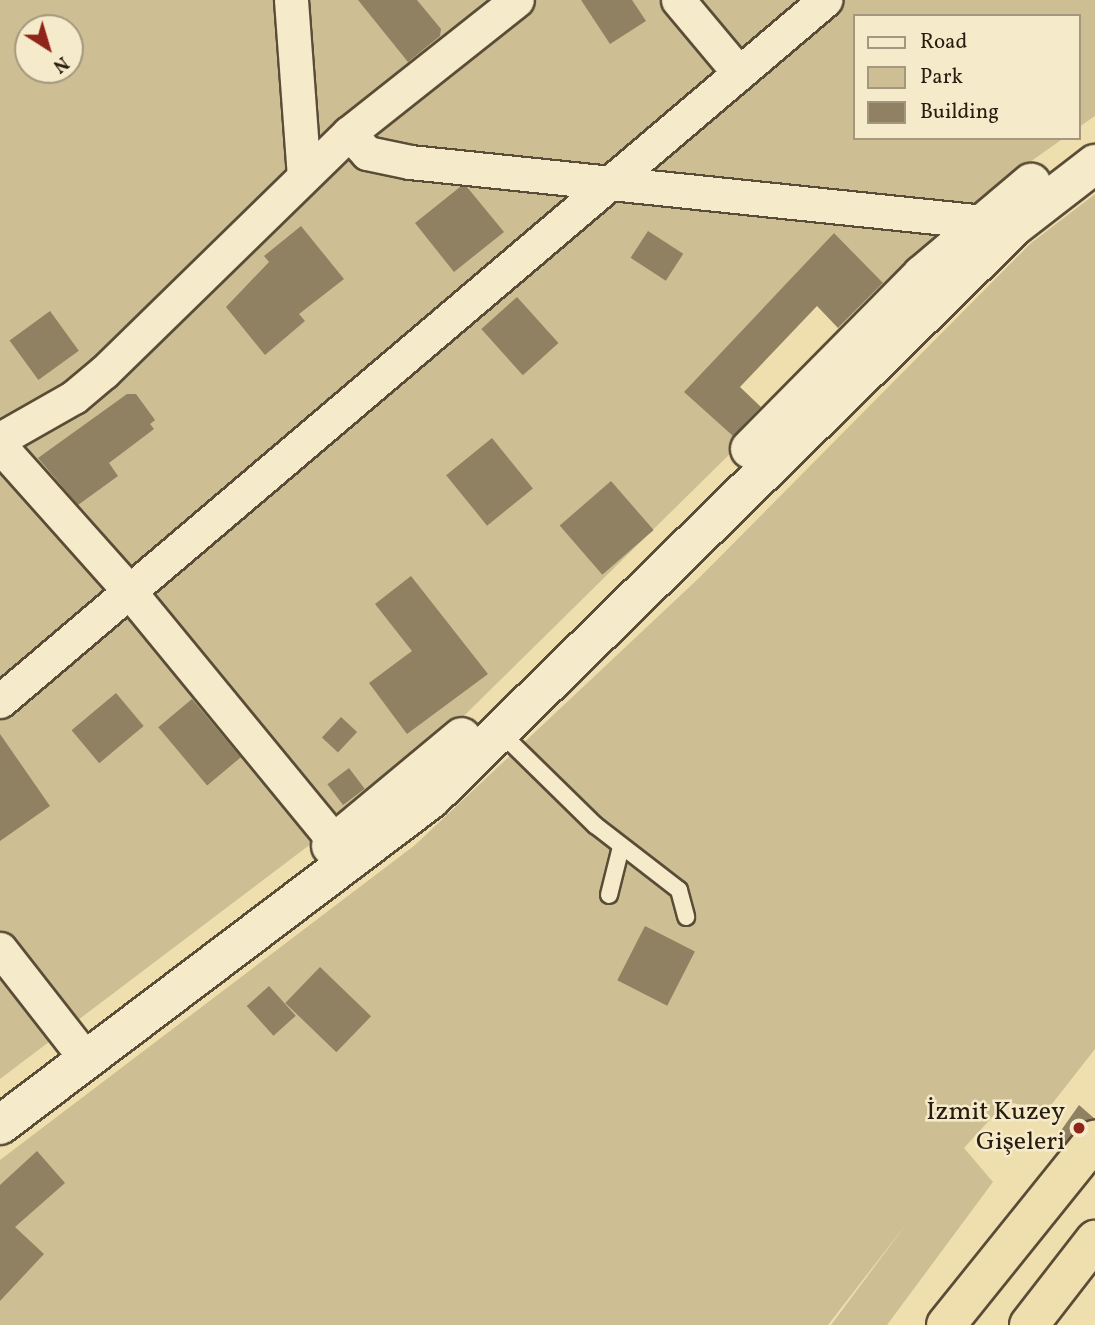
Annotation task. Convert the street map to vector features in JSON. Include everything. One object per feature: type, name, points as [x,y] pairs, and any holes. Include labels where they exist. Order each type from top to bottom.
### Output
[{"type":"highway","points":[[946,1325],[1095,1140]]},
{"type":"highway","points":[[1029,1325],[1095,1240]]},
{"type":"main road","points":[[344,852],[998,223],[1095,137]]},
{"type":"main road","points":[[2,1114],[79,1049],[501,733],[998,223],[1095,164]]},
{"type":"street","points":[[291,0],[304,176]]},
{"type":"street","points":[[0,439],[74,397],[104,372],[349,134],[517,0]]},
{"type":"street","points":[[678,0],[739,73]]},
{"type":"street","points":[[0,701],[825,0]]},
{"type":"street","points":[[349,134],[367,153],[410,162],[998,223]]},
{"type":"street","points":[[0,446],[129,591],[344,852]]},
{"type":"street","points":[[0,948],[79,1049]]},
{"type":"lane","points":[[501,733],[621,847],[679,890],[686,917]]},
{"type":"lane","points":[[609,895],[621,847]]},
{"type":"green space","points":[[0,0],[1095,0],[1095,116],[1081,126],[1081,14],[853,14],[853,140],[1061,140],[1003,181],[891,292],[834,233],[685,392],[741,443],[410,769],[0,1079]]},
{"type":"green space","points":[[1095,194],[1095,1049],[1048,1109],[1006,1102],[964,1148],[993,1182],[887,1325],[831,1325],[907,1223],[828,1325],[0,1325],[0,1160],[415,845],[700,577],[1031,243]]},
{"type":"building","points":[[358,0],[417,0],[441,29],[440,36],[408,62]]},
{"type":"building","points":[[581,0],[632,0],[646,21],[610,44]]},
{"type":"building","points":[[460,187],[467,187],[504,232],[454,272],[415,223]]},
{"type":"building","points":[[301,226],[344,279],[299,314],[305,321],[265,355],[226,307],[269,262],[264,256]]},
{"type":"building","points":[[648,231],[683,254],[666,281],[631,258]]},
{"type":"building","points":[[834,233],[883,283],[838,328],[817,306],[740,387],[761,407],[733,436],[684,392]]},
{"type":"building","points":[[517,297],[558,343],[523,375],[481,329]]},
{"type":"building","points":[[50,311],[79,351],[38,380],[10,340]]},
{"type":"building","points":[[127,394],[136,394],[155,420],[150,424],[154,429],[109,463],[118,476],[78,505],[38,458]]},
{"type":"building","points":[[492,438],[533,489],[487,526],[446,475]]},
{"type":"building","points":[[611,481],[654,530],[602,575],[560,526]]},
{"type":"building","points":[[411,576],[488,674],[407,734],[369,683],[412,651],[375,604]]},
{"type":"building","points":[[116,693],[144,726],[99,763],[72,730]]},
{"type":"building","points":[[192,699],[241,757],[207,786],[158,727]]},
{"type":"building","points":[[341,717],[357,732],[338,752],[322,737]]},
{"type":"building","points":[[0,734],[50,806],[0,841]]},
{"type":"building","points":[[349,768],[365,789],[343,805],[327,784]]},
{"type":"building","points":[[645,926],[695,951],[667,1006],[617,980]]},
{"type":"building","points":[[320,967],[371,1016],[336,1052],[285,1003]]},
{"type":"building","points":[[269,986],[296,1016],[273,1036],[247,1006]]},
{"type":"building","points":[[1079,1105],[1095,1119],[1078,1126],[1063,1145],[1055,1139]]},
{"type":"building","points":[[37,1151],[65,1183],[15,1227],[44,1254],[0,1301],[0,1185]]},
{"type":"place","name":"İzmit Kuzey Gişeleri","points":[[1079,1128]]}]
